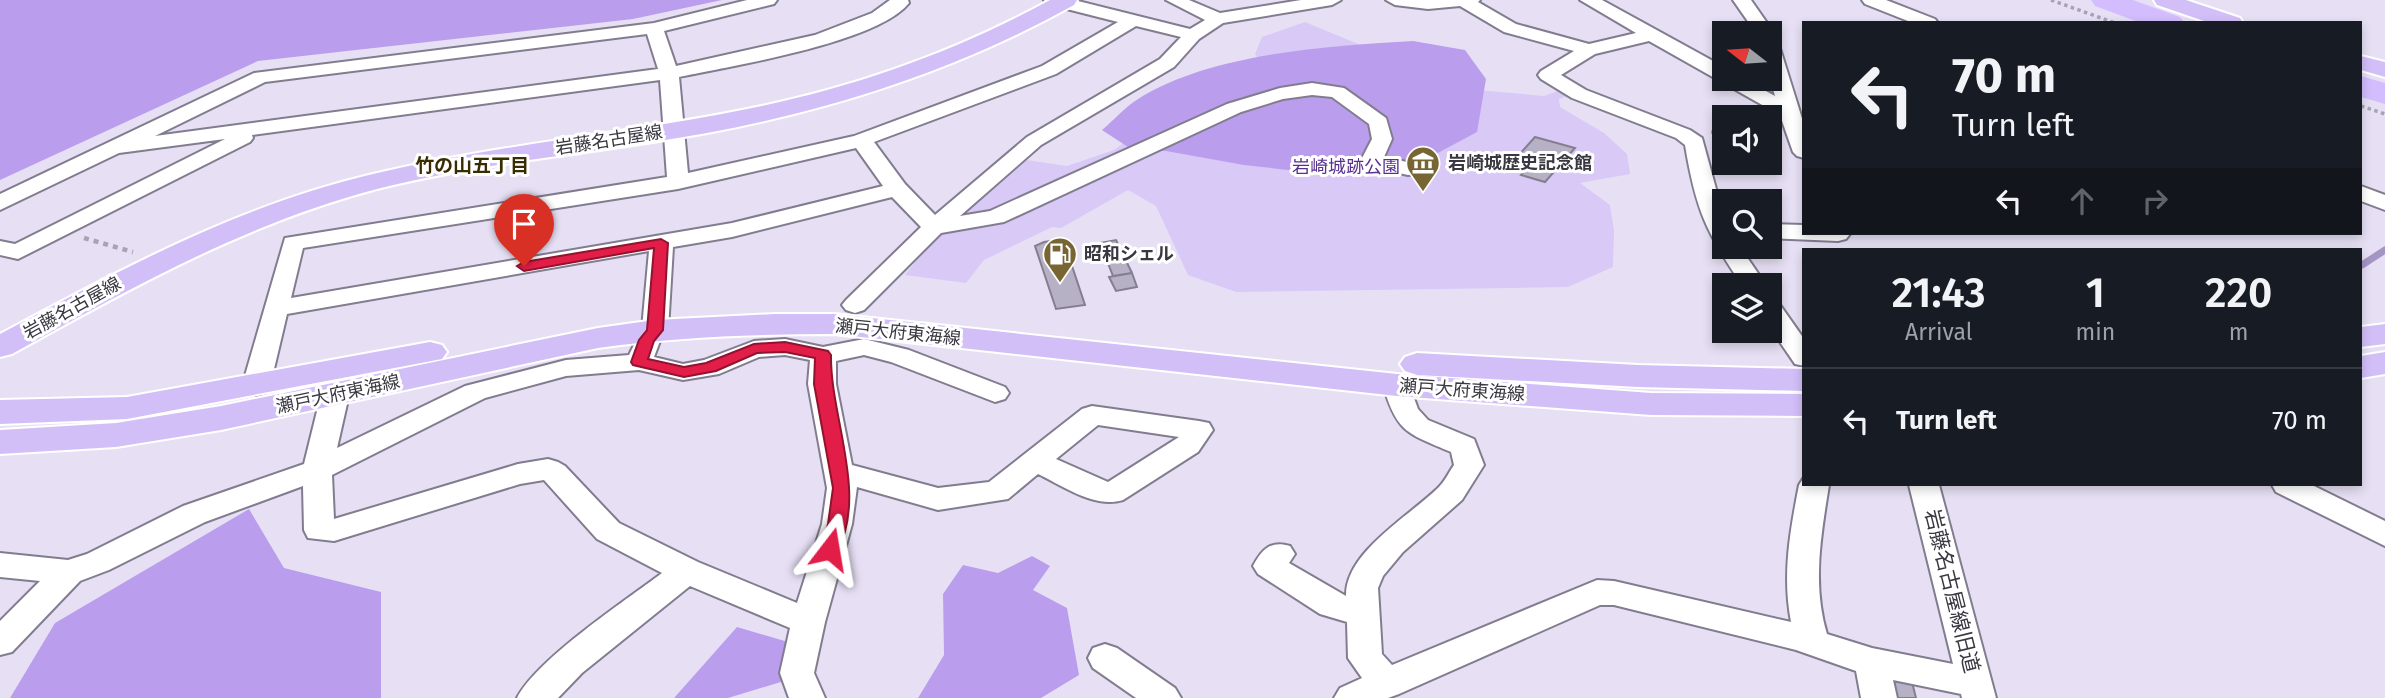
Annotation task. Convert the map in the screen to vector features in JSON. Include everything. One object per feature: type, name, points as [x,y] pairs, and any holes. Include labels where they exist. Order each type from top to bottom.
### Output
[{"type":"main road","points":[[2165,0],[2226,21]]},
{"type":"main road","name":"岩藤名古屋線","points":[[0,347],[120,281],[202,242],[288,208],[371,183],[460,164],[754,116],[841,94],[972,48],[1030,22],[1060,1]]},
{"type":"main road","points":[[2362,63],[2385,70]]},
{"type":"main road","name":"瀬戸大府東海線","points":[[0,442],[116,435],[220,418],[598,338],[715,303],[855,305],[1387,363],[1638,376],[1802,380]]},
{"type":"main road","name":"瀬戸大府東海線","points":[[0,412],[127,408],[656,319],[834,324],[1396,385],[1651,404],[1802,405]]},
{"type":"main road","points":[[2362,337],[2385,334]]},
{"type":"main road","points":[[2362,367],[2385,363]]},
{"type":"street","points":[[0,203],[261,76],[654,28],[768,0]]},
{"type":"street","points":[[113,148],[669,73],[746,57],[856,28],[883,17],[900,4],[899,0]]},
{"type":"street","points":[[1175,0],[1218,19]]},
{"type":"street","points":[[855,305],[934,227],[1034,141],[1167,63],[1193,36],[1218,19],[1268,5],[1332,0]]},
{"type":"street","points":[[1395,0],[1427,4],[1467,1],[1510,28],[1589,50]]},
{"type":"street","points":[[1589,0],[1712,68]]},
{"type":"street","points":[[1742,0],[1757,21]]},
{"type":"street","points":[[1871,0],[1923,21]]},
{"type":"street","points":[[1060,1],[1193,36]]},
{"type":"street","points":[[256,386],[293,243],[678,181],[766,164],[861,140],[1049,71],[1133,20]]},
{"type":"street","points":[[654,28],[669,73],[678,181]]},
{"type":"street","points":[[1651,35],[1589,50],[1548,75],[1579,94],[1683,134],[1695,142],[1702,182],[1712,208]]},
{"type":"street","points":[[1782,88],[1802,147]]},
{"type":"street","points":[[934,227],[996,217],[1234,108],[1280,94],[1312,89],[1337,92],[1366,111],[1379,122],[1382,139],[1372,160],[1408,169]]},
{"type":"street","points":[[1751,91],[1789,112]]},
{"type":"street","points":[[0,248],[19,252],[260,129]]},
{"type":"street","points":[[861,140],[897,189],[934,227]]},
{"type":"street","points":[[277,308],[732,230],[897,189]]},
{"type":"street","points":[[2362,193],[2385,203]]},
{"type":"street","points":[[1782,231],[1802,232]]},
{"type":"street","points":[[1821,235],[1840,239]]},
{"type":"street","points":[[639,362],[656,319],[661,243]]},
{"type":"street","points":[[1782,326],[1802,355]]},
{"type":"street","points":[[0,565],[69,572],[98,562],[194,513],[317,470],[475,392],[566,368],[639,362],[684,372],[710,368],[754,349],[785,347],[823,355],[864,347],[900,356],[995,393]]},
{"type":"street","points":[[807,698],[797,673],[807,622],[837,524],[842,488],[822,384],[823,355]]},
{"type":"street","points":[[1387,684],[1365,658],[1362,588],[1370,570],[1392,544],[1451,493],[1469,465],[1464,446],[1418,427],[1405,412],[1396,385]]},
{"type":"street","points":[[335,395],[317,470],[319,530],[334,530],[518,474],[548,469],[555,473],[608,531],[687,571],[807,622]]},
{"type":"street","points":[[839,472],[938,499],[997,492],[1035,461],[1092,415],[1199,430],[1188,446],[1112,493],[1096,489],[1035,461]]},
{"type":"street","points":[[1813,642],[1804,617],[1800,591],[1814,486]]},
{"type":"street","name":"岩藤名古屋線旧道","points":[[1924,486],[1977,691]]},
{"type":"street","points":[[2289,486],[2385,535]]},
{"type":"street","points":[[1279,554],[1269,566],[1332,605],[1363,613]]},
{"type":"street","points":[[535,698],[570,663],[687,571]]},
{"type":"street","points":[[0,642],[69,572]]},
{"type":"street","points":[[1352,698],[1597,592],[1614,593],[1813,642],[1872,662],[1977,691]]},
{"type":"street","points":[[1105,658],[1163,698]]},
{"type":"street","points":[[1872,662],[1879,698]]},
{"type":"path","points":[[2051,0],[2109,21]]},
{"type":"path","points":[[2362,106],[2385,114]]},
{"type":"path","points":[[60,231],[163,261]]},
{"type":"green space","points":[[0,0],[722,0],[633,19],[258,61],[0,180]]},
{"type":"green space","name":"岩崎城跡公園","points":[[1305,22],[1467,89],[1544,96],[1566,88],[1579,91],[1559,99],[1560,107],[1604,133],[1627,154],[1630,174],[1580,183],[1610,205],[1614,231],[1613,267],[1568,287],[1236,292],[1188,275],[1156,206],[1128,190],[1061,228],[1052,227],[984,260],[966,283],[905,275],[944,225],[1020,159],[1067,166],[1114,150],[1149,124],[1261,64],[1255,54],[1262,37]]},
{"type":"green space","points":[[1413,41],[1465,50],[1486,79],[1477,132],[1436,154],[1325,174],[1244,165],[1166,151],[1131,149],[1102,130],[1138,99],[1200,71],[1308,49]]},
{"type":"green space","points":[[249,509],[284,568],[381,592],[381,698],[10,698],[55,623]]},
{"type":"green space","points":[[1032,556],[1050,566],[1033,590],[1067,608],[1079,675],[1041,698],[918,698],[944,655],[943,594],[963,565],[998,573]]},
{"type":"green space","points":[[737,627],[788,642],[784,681],[728,698],[674,698]]},
{"type":"building","points":[[1535,137],[1575,148],[1545,182],[1521,175],[1532,162],[1517,157]]},
{"type":"building","points":[[1063,239],[1085,305],[1056,309],[1035,246]]},
{"type":"building","points":[[1116,240],[1132,273],[1113,276],[1100,243]]},
{"type":"building","points":[[1132,273],[1137,287],[1116,291],[1109,277]]},
{"type":"building","points":[[1888,677],[1912,682],[1916,698],[1892,698]]},
{"type":"waterway","points":[[2105,0],[2164,21]]},
{"type":"waterway","points":[[2362,86],[2385,94]]},
{"type":"waterway","points":[[2362,265],[2385,250]]},
{"type":"place","name":"岩崎城歴史記念館","points":[[1423,193]]},
{"type":"place","name":"昭和シェル","points":[[1060,284]]},
{"type":"district","name":"竹の山五丁目","points":[[472,165]]},
{"type":"route","points":[[524,266],[661,243],[655,330],[647,340],[639,362],[684,372],[710,368],[754,349],[785,347],[823,355],[822,384],[842,488],[830,549]]}]
